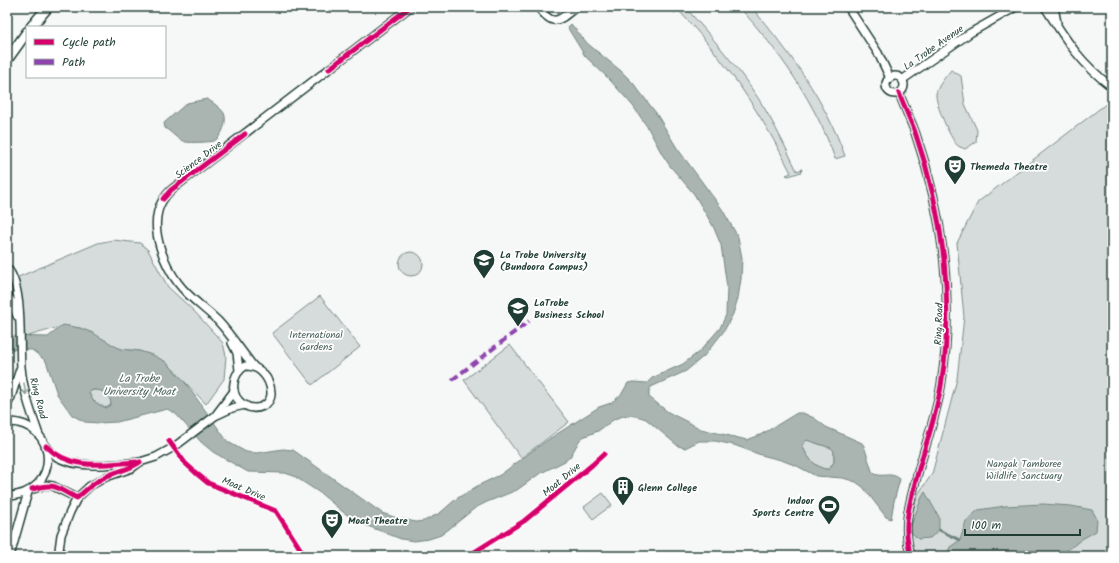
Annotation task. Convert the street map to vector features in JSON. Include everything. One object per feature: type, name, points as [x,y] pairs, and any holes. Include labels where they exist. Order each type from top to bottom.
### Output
[{"type":"main road","points":[[32,26],[48,7]]},
{"type":"main road","points":[[7,60],[26,33]]},
{"type":"street","name":"Science Drive","points":[[254,367],[227,332],[189,295],[179,284],[170,270],[160,246],[156,229],[158,212],[163,199],[171,190],[410,7]]},
{"type":"street","points":[[538,7],[544,16],[554,21],[560,20],[576,7]]},
{"type":"street","points":[[848,7],[878,53],[890,78]]},
{"type":"street","name":"La Trobe Avenue","points":[[902,80],[970,33],[1016,7]]},
{"type":"street","points":[[1045,7],[1070,46],[1083,62],[1112,87]]},
{"type":"street","points":[[1054,7],[1058,27]]},
{"type":"street","points":[[897,77],[902,80],[904,86],[899,93],[892,93],[888,90],[887,84],[890,78],[897,77]]},
{"type":"street","name":"Ring Road","points":[[899,93],[915,132],[936,207],[945,264],[948,305],[947,332],[941,387],[907,513],[907,538],[911,556]]},
{"type":"street","name":"Ring Road","points":[[7,268],[19,305],[21,367],[26,396],[39,435]]},
{"type":"street","name":"Ring Road","points":[[7,295],[16,312],[20,328]]},
{"type":"street","name":"Science Drive","points":[[227,332],[237,353],[239,370]]},
{"type":"street","points":[[59,556],[61,535],[64,525],[77,498],[90,486],[106,477],[132,468],[140,462],[165,452],[215,416],[232,408],[244,405],[262,408],[267,404],[271,393],[267,379],[264,374],[254,367],[245,366],[239,370],[234,378],[234,391],[236,397],[244,405]]},
{"type":"street","name":"Ring Road","points":[[7,405],[21,367]]},
{"type":"street","points":[[215,416],[234,391]]},
{"type":"street","points":[[7,422],[24,424],[32,428],[39,435],[46,446],[58,457],[72,462],[98,465],[140,462]]},
{"type":"street","points":[[10,556],[30,491],[41,481],[46,470],[48,458],[46,446]]},
{"type":"street","points":[[7,496],[17,496],[46,485],[53,486],[77,498]]},
{"type":"green space","points":[[676,7],[685,7],[741,74],[769,116],[797,171],[802,169],[801,172],[789,176],[786,175],[791,173],[780,151],[754,108],[726,67],[695,28],[678,10],[674,13]]},
{"type":"green space","points":[[739,7],[751,7],[779,41],[805,77],[827,115],[845,156],[835,159],[818,118],[795,78],[768,41]]},
{"type":"green space","points":[[951,70],[961,76],[965,104],[977,130],[976,142],[965,149],[957,145],[954,141],[940,112],[936,98],[938,88]]},
{"type":"green space","name":"Nangak Tamboree Wildlife Sanctuary","points":[[1111,100],[1112,556],[914,556],[909,534],[910,521],[918,494],[932,474],[957,379],[964,317],[957,243],[978,202]]},
{"type":"green space","points":[[113,240],[140,243],[148,250],[168,287],[194,311],[223,343],[226,356],[224,379],[206,404],[166,362],[139,351],[120,349],[80,328],[63,326],[25,337],[16,278],[98,243]]},
{"type":"green space","points":[[406,252],[416,252],[423,259],[423,269],[416,276],[406,276],[399,269],[399,259]]},
{"type":"green space","name":"International Gardens","points":[[320,296],[360,347],[312,385],[272,333]]},
{"type":"green space","points":[[510,345],[569,422],[521,458],[464,380]]},
{"type":"green space","points":[[93,390],[106,393],[110,398],[111,405],[106,408],[96,402],[89,392]]},
{"type":"green space","points":[[807,440],[831,448],[834,451],[834,462],[829,469],[816,465],[808,457],[803,444]]},
{"type":"green space","points":[[603,493],[612,505],[593,519],[584,507]]},
{"type":"water","name":"La Trobe University Moat","points":[[571,24],[588,44],[621,71],[633,83],[656,113],[677,148],[722,209],[738,237],[742,258],[741,279],[738,298],[733,314],[724,331],[704,356],[686,371],[651,387],[649,397],[668,412],[701,429],[747,440],[760,435],[797,413],[803,413],[814,418],[826,427],[862,443],[872,471],[875,474],[893,475],[900,479],[891,519],[886,517],[863,487],[856,482],[843,478],[816,476],[781,460],[761,455],[734,445],[715,441],[699,441],[685,448],[678,446],[646,419],[630,415],[613,420],[598,431],[583,437],[570,457],[565,461],[539,474],[517,490],[475,508],[441,535],[429,539],[414,541],[401,539],[360,523],[343,512],[320,493],[294,476],[285,473],[248,472],[213,452],[201,442],[175,413],[167,409],[117,422],[85,422],[72,415],[57,394],[46,361],[32,350],[7,349],[7,336],[48,337],[63,325],[80,328],[93,333],[120,349],[139,351],[153,355],[166,362],[184,381],[228,442],[246,452],[257,453],[283,449],[293,450],[382,513],[397,518],[416,522],[424,521],[440,513],[456,499],[479,485],[500,475],[546,441],[599,407],[611,403],[621,395],[628,383],[647,383],[652,378],[683,364],[700,351],[720,328],[726,315],[727,287],[721,245],[713,226],[694,194],[670,166],[662,154],[648,128],[633,106],[609,79],[585,56],[568,27]],"holes":[[[93,390],[105,393],[111,401],[111,405],[106,408],[96,402],[89,392]],[[807,440],[831,448],[834,451],[834,462],[829,469],[816,465],[808,457],[803,444]]]},
{"type":"water","points":[[207,99],[216,105],[225,116],[225,124],[220,136],[217,139],[214,141],[186,142],[165,128],[164,123],[187,103]]},
{"type":"water","points":[[925,492],[939,517],[939,530],[930,538],[918,539],[909,530]]},
{"type":"water","points":[[1043,504],[1071,506],[1092,510],[1097,519],[1096,531],[1082,539],[1060,556],[946,556],[950,547],[960,540],[966,521],[978,510],[1005,506]]},
{"type":"waterway","points":[[939,530],[960,540]]},
{"type":"marked path","points":[[452,380],[529,321]]},
{"type":"cycle path","points":[[329,69],[410,7]]},
{"type":"cycle path","points":[[899,93],[915,132],[933,194],[944,258],[947,322],[945,354],[939,397],[911,497],[908,516],[907,535],[911,556]]},
{"type":"cycle path","points":[[163,199],[171,190],[245,134]]},
{"type":"cycle path","name":"Moat Drive","points":[[169,441],[185,463],[208,483],[276,511],[301,550],[307,556]]},
{"type":"cycle path","points":[[46,446],[56,454],[77,463],[100,464],[136,462]]},
{"type":"cycle path","name":"Moat Drive","points":[[468,556],[524,521],[604,454]]},
{"type":"cycle path","points":[[32,489],[52,486],[77,498],[90,486],[101,479],[132,467],[140,462]]},
{"type":"place","name":"Themeda Theatre","points":[[955,186]]},
{"type":"place","name":"La Trobe University (Bundoora Campus)","points":[[484,280]]},
{"type":"place","name":"LaTrobe Business School","points":[[518,328]]},
{"type":"place","name":"Glenn College","points":[[623,506]]},
{"type":"place","name":"Indoor Sports Centre","points":[[829,526]]},
{"type":"place","name":"Moat Theatre","points":[[332,540]]}]
